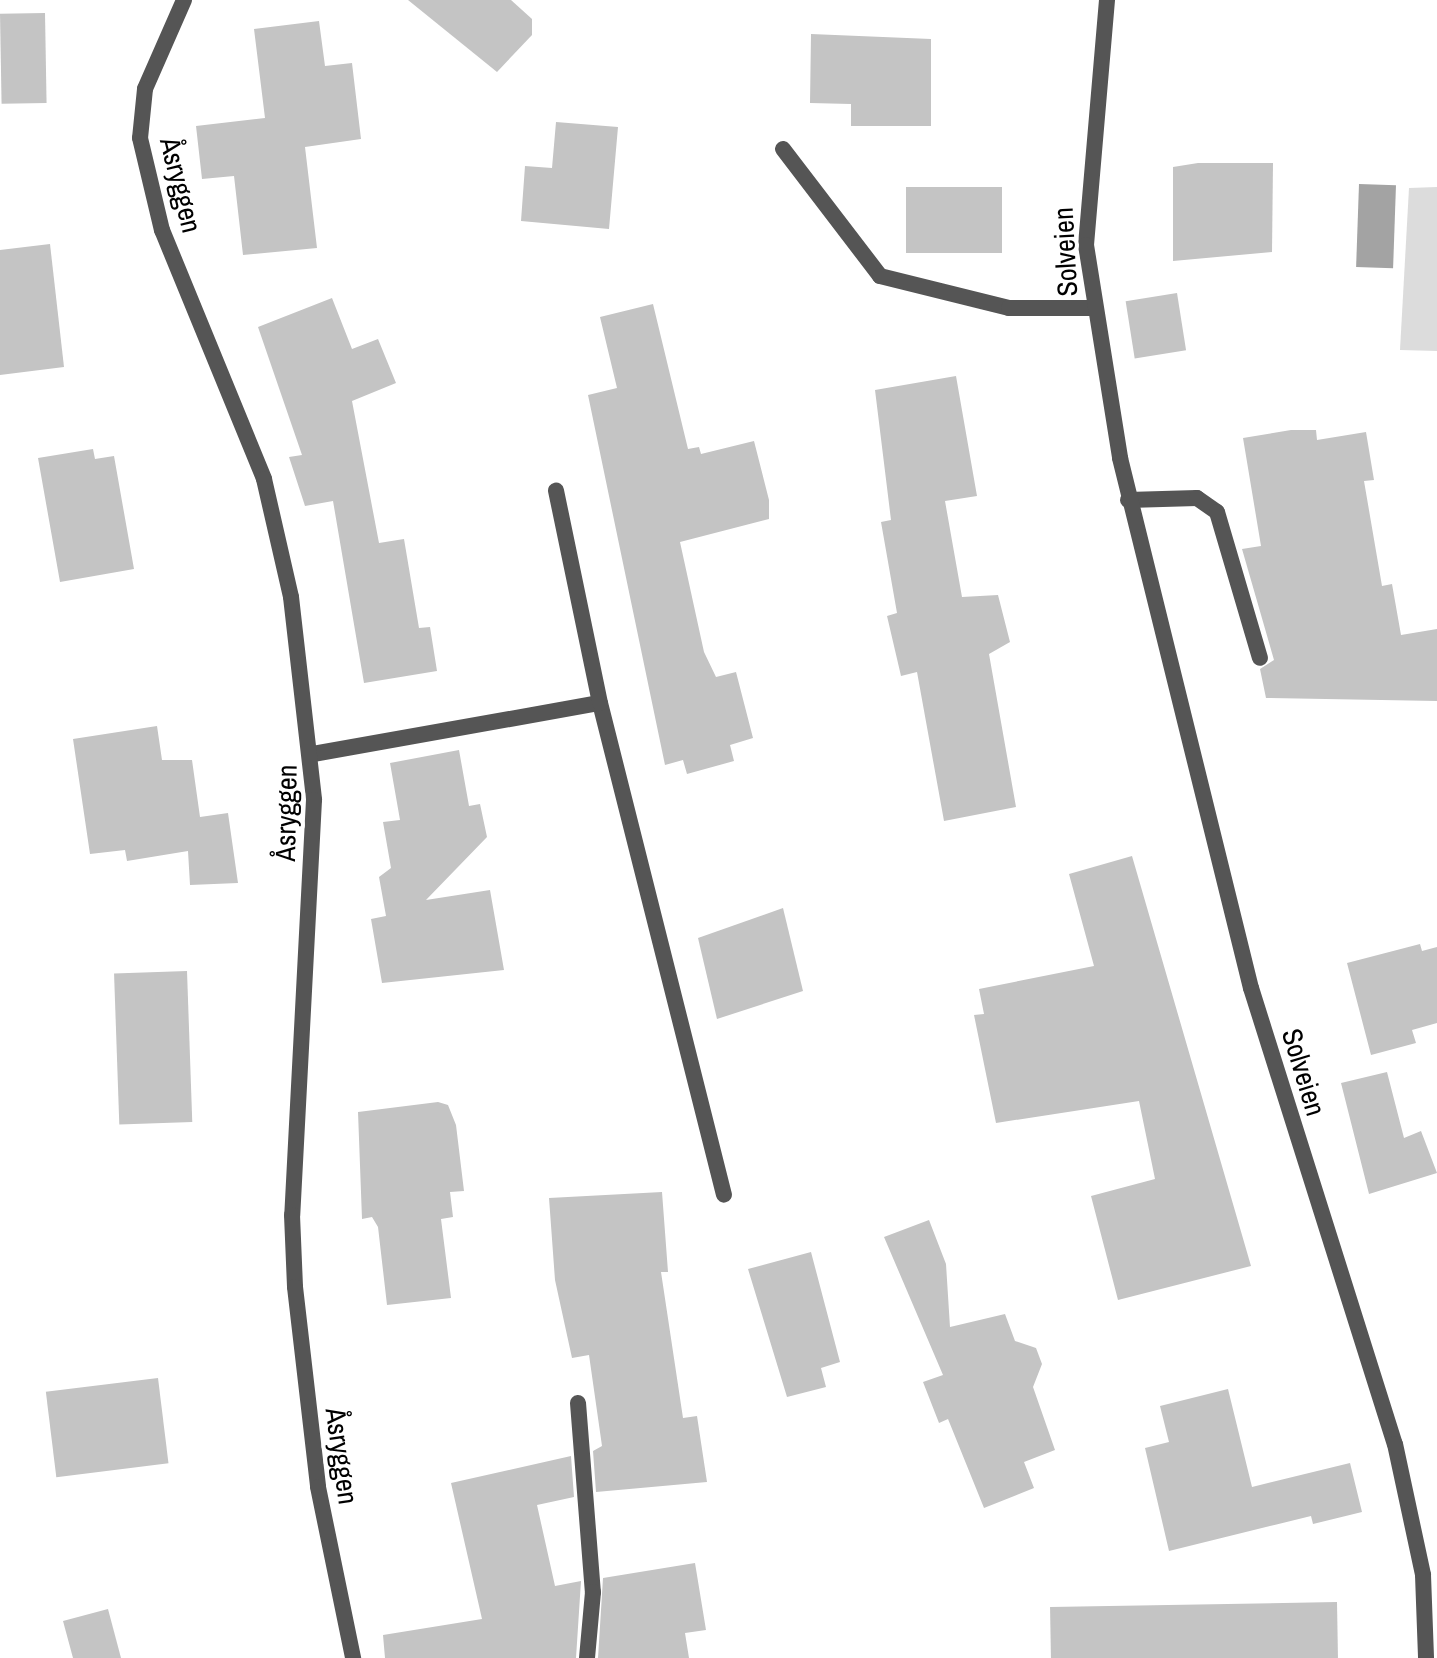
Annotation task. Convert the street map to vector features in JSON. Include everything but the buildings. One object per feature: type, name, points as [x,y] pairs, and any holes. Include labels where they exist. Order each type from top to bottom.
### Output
[{"type":"street","name":"Åsryggen","points":[[184,0],[145,89],[140,138],[148,181],[264,479],[291,597],[313,754],[295,1287],[318,1487],[353,1658]]},
{"type":"street","name":"Solveien","points":[[1107,0],[1088,169],[1094,308],[1128,500],[1251,988],[1395,1444],[1423,1575],[1426,1658]]},
{"type":"street","points":[[783,149],[880,276],[1009,308],[1094,308]]},
{"type":"street","points":[[556,491],[600,703],[724,1195]]},
{"type":"street","points":[[1128,500],[1197,498],[1217,512],[1260,658]]},
{"type":"street","points":[[313,754],[600,703]]},
{"type":"street","points":[[578,1403],[593,1592],[587,1658]]},
{"type":"shaded area","points":[[1359,184],[1396,185],[1393,268],[1356,267]]},
{"type":"shaded area","points":[[1437,187],[1437,351],[1400,350],[1409,188]]}]
